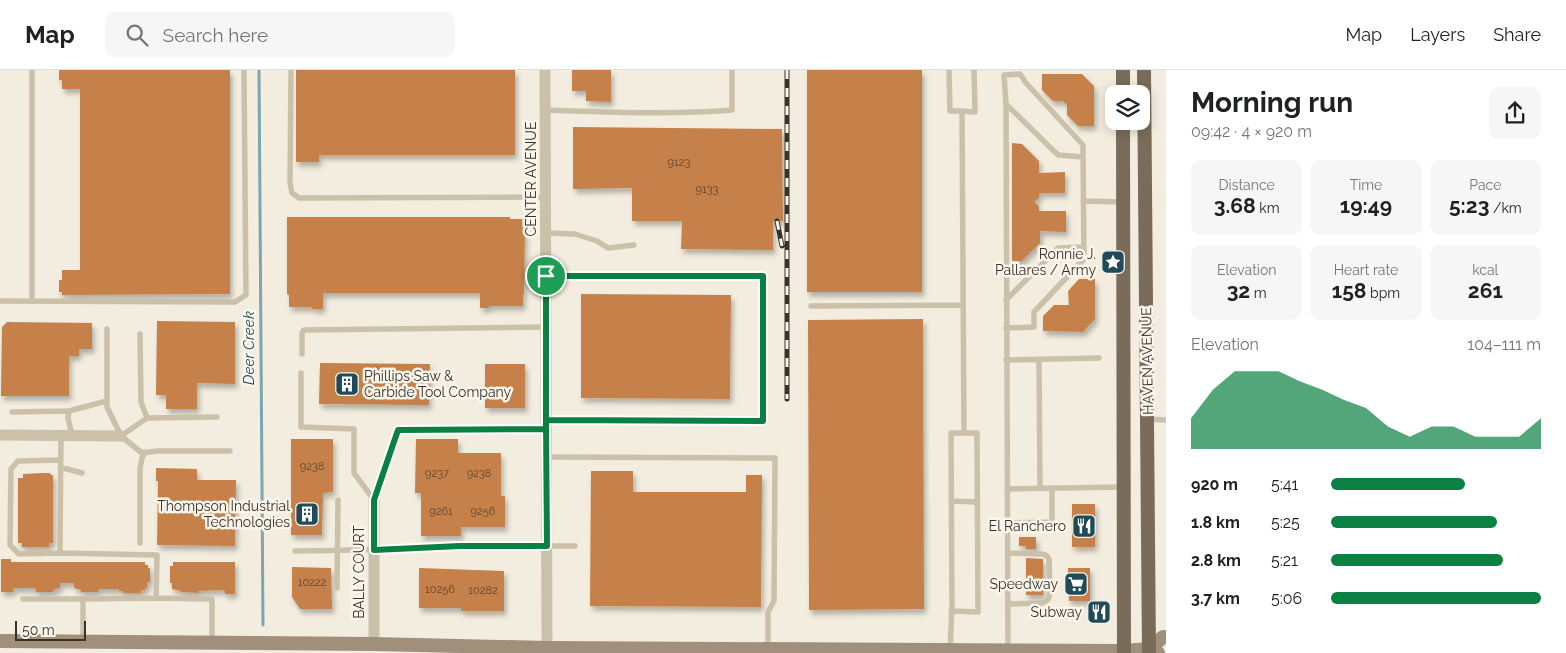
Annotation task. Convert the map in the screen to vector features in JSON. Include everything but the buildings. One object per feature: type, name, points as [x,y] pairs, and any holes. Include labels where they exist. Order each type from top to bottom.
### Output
[{"type":"main road","points":[[1123,70],[1123,85]]},
{"type":"main road","name":"HAVEN AVENUE","points":[[1144,70],[1152,652]]},
{"type":"main road","name":"HAVEN AVENUE","points":[[1123,130],[1124,652]]},
{"type":"main road","points":[[0,640],[212,644],[232,648],[547,651],[768,649],[818,651],[1008,650],[1152,652],[1163,637],[1166,637]]},
{"type":"street","name":"CENTER AVENUE","points":[[545,70],[547,651]]},
{"type":"street","points":[[0,435],[121,436]]},
{"type":"street","name":"BALLY COURT","points":[[374,500],[374,649]]},
{"type":"lane","points":[[32,70],[32,301]]},
{"type":"lane","points":[[0,301],[235,302],[246,296],[244,70]]},
{"type":"lane","points":[[291,70],[290,183],[292,194],[298,198],[546,197]]},
{"type":"lane","points":[[546,110],[702,112],[732,110],[732,70]]},
{"type":"lane","points":[[949,70],[950,111],[975,112],[974,70]]},
{"type":"lane","points":[[1006,328],[1034,328],[1034,312],[1084,259],[1083,146],[1026,83],[1020,72],[1004,75],[1006,104],[1006,300],[1006,328],[1006,360],[1008,650]]},
{"type":"lane","points":[[1006,104],[1058,155],[1083,157]]},
{"type":"lane","points":[[962,111],[964,433]]},
{"type":"lane","points":[[1083,201],[1123,202]]},
{"type":"lane","points":[[546,232],[575,234],[597,241],[608,248],[634,245]]},
{"type":"lane","points":[[1006,300],[1058,248],[1084,246]]},
{"type":"lane","points":[[374,500],[398,430],[763,421],[763,276],[546,276]]},
{"type":"lane","points":[[811,306],[963,305]]},
{"type":"lane","points":[[302,354],[302,333],[304,330],[546,328]]},
{"type":"lane","points":[[107,330],[107,407],[121,436],[142,453],[157,451],[230,451]]},
{"type":"lane","points":[[140,334],[141,402],[148,418]]},
{"type":"lane","points":[[1006,360],[1098,358]]},
{"type":"lane","points":[[1038,359],[1040,488]]},
{"type":"lane","points":[[301,373],[301,427],[354,430],[354,473],[374,500]]},
{"type":"lane","points":[[12,412],[69,411],[107,401]]},
{"type":"lane","points":[[60,553],[60,464],[69,411]]},
{"type":"lane","points":[[121,436],[148,418],[217,417]]},
{"type":"lane","points":[[1148,419],[1166,420]]},
{"type":"lane","points":[[950,651],[951,433],[977,433],[978,612],[951,611]]},
{"type":"lane","points":[[140,543],[140,469],[145,452]]},
{"type":"lane","points":[[547,457],[775,458],[774,601],[768,612],[768,649]]},
{"type":"lane","points":[[82,473],[60,464],[18,461],[11,470],[10,545],[19,554],[157,555],[156,598]]},
{"type":"lane","points":[[1008,489],[1123,487]]},
{"type":"lane","points":[[1008,523],[1052,522],[1052,488]]},
{"type":"lane","points":[[337,588],[338,500]]},
{"type":"lane","points":[[951,501],[978,502]]},
{"type":"lane","points":[[295,552],[460,546],[575,546]]},
{"type":"lane","points":[[1008,553],[1043,554],[1048,556],[1050,593],[1046,602],[1008,604]]},
{"type":"lane","points":[[23,599],[212,599],[212,644]]},
{"type":"lane","points":[[83,599],[83,642]]},
{"type":"waterway","name":"Deer Creek","points":[[259,70],[263,625]]},
{"type":"railway","points":[[787,70],[787,399]]},
{"type":"railway","points":[[777,221],[782,246]]},
{"type":"place","name":"Ronnie J. Pallares / Army","points":[[1113,262]]},
{"type":"place","name":"Phillips Saw & Carbide Tool Company","points":[[347,384]]},
{"type":"place","name":"Thompson Industrial Technologies","points":[[307,514]]},
{"type":"place","name":"El Ranchero","points":[[1084,526]]},
{"type":"place","name":"Speedway","points":[[1076,584]]},
{"type":"place","name":"Subway","points":[[1099,612]]},
{"type":"route","points":[[546,276],[546,429],[398,430],[374,500],[374,550],[460,546],[547,546],[546,420],[763,421],[763,276],[546,276]]}]
